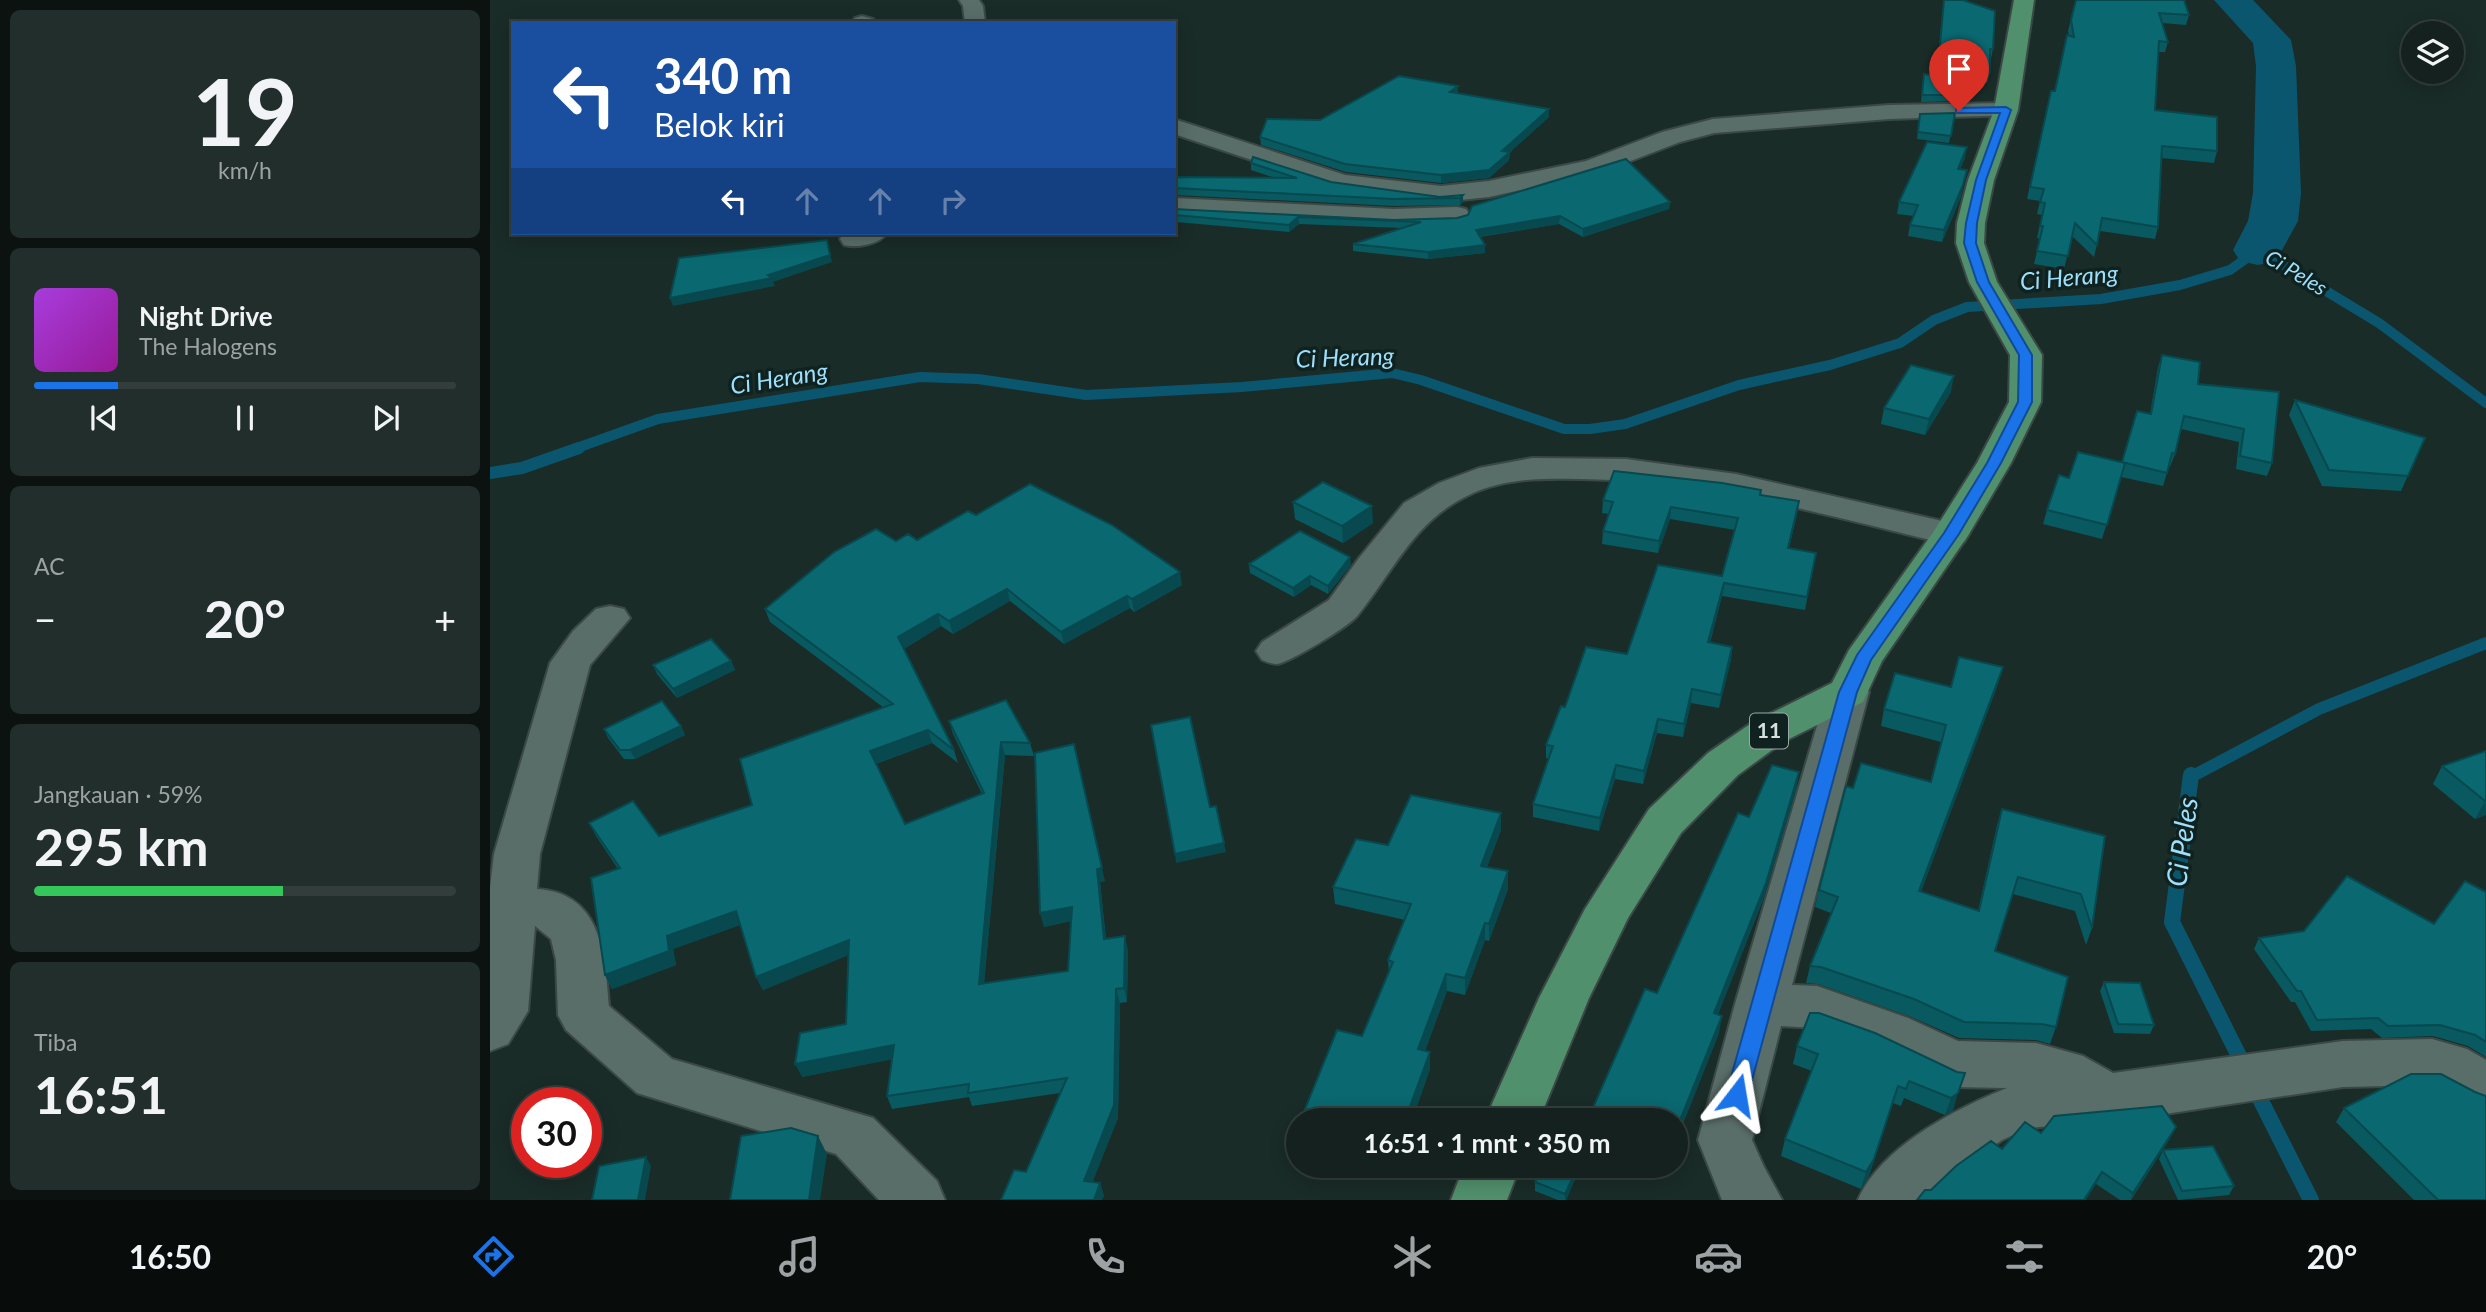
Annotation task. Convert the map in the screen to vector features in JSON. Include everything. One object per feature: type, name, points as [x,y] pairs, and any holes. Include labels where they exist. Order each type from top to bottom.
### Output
[{"type":"highway","points":[[1848,692],[1863,659],[1951,534],[1994,463],[2025,402],[2026,355],[1983,282],[1970,243],[1971,223],[1981,180],[2006,110],[2024,0]]},
{"type":"highway","name":"11","points":[[1516,1108],[1564,998],[1609,909],[1665,821],[1723,764],[1768,732],[1848,692]]},
{"type":"highway","points":[[1479,1200],[1487,1178]]},
{"type":"street","points":[[969,0],[974,5],[975,21]]},
{"type":"street","points":[[1176,127],[1341,182],[1441,194],[1489,189],[1593,167],[1671,138],[1713,126],[1889,112],[2006,110]]},
{"type":"street","points":[[1176,205],[1432,217],[1501,211],[1504,207],[1489,189]]},
{"type":"street","points":[[1276,651],[1343,609],[1371,566],[1418,512],[1451,490],[1491,475],[1518,470],[1626,469],[1736,484],[1951,534]]},
{"type":"street","points":[[490,1029],[502,1011],[517,853],[570,663],[587,640],[610,618]]},
{"type":"street","points":[[1754,1200],[1742,1183],[1725,1140],[1760,1004],[1848,692]]},
{"type":"street","points":[[511,912],[530,907],[546,908],[573,929],[581,960],[584,1015],[656,1077],[854,1135],[917,1200]]},
{"type":"street","points":[[1760,1004],[1817,1007],[1890,1033],[1953,1064],[2036,1066],[2064,1072],[2129,1095]]},
{"type":"street","points":[[1886,1200],[1930,1158],[1983,1122],[2025,1105],[2129,1095],[2343,1065],[2432,1062],[2448,1065],[2486,1088]]},
{"type":"building","points":[[1944,0],[1963,0],[1995,11],[1990,72],[1938,67]]},
{"type":"building","points":[[2076,0],[2184,0],[2189,15],[2159,13],[2168,42],[2159,41],[2155,110],[2217,117],[2217,151],[2162,146],[2158,227],[2102,218],[2097,245],[2075,223],[2068,256],[2037,251],[2043,226],[2040,226],[2045,203],[2040,202],[2044,189],[2030,187],[2051,91],[2055,91],[2067,35],[2074,37],[2071,20]]},
{"type":"building","points":[[1924,74],[1960,78],[1959,95],[1922,95]]},
{"type":"building","points":[[1399,76],[1458,86],[1450,92],[1549,109],[1502,151],[1510,152],[1489,170],[1441,175],[1345,164],[1260,137],[1267,119],[1320,120]]},
{"type":"building","points":[[1955,113],[1951,136],[1918,132],[1920,114]]},
{"type":"building","points":[[1927,142],[1967,147],[1958,169],[1967,170],[1963,185],[1944,230],[1910,225],[1918,205],[1899,202]]},
{"type":"building","points":[[1253,157],[1331,182],[1440,197],[1463,195],[1460,198],[1394,199],[1176,188],[1176,177],[1297,178],[1251,163]]},
{"type":"building","points":[[1626,159],[1670,202],[1583,229],[1560,216],[1476,230],[1485,245],[1428,252],[1353,244],[1421,222],[1298,217],[1289,225],[1176,215],[1176,209],[1394,220],[1457,218],[1468,215],[1472,206]]},
{"type":"building","points":[[827,240],[830,255],[768,275],[772,278],[670,298],[679,258]]},
{"type":"building","points":[[2162,355],[2200,362],[2198,384],[2279,392],[2272,463],[2240,456],[2244,429],[2184,416],[2175,454],[2172,453],[2167,473],[2122,462],[2137,411],[2151,414]]},
{"type":"building","points":[[1911,365],[1954,376],[1929,419],[1884,408]]},
{"type":"building","points":[[2295,400],[2425,438],[2408,476],[2329,470]]},
{"type":"building","points":[[2078,452],[2125,463],[2107,525],[2047,510],[2059,475],[2069,478]]},
{"type":"building","points":[[1614,471],[1722,483],[1761,490],[1760,495],[1799,501],[1788,548],[1816,553],[1807,597],[1724,583],[1708,642],[1732,647],[1721,695],[1692,689],[1684,724],[1658,719],[1644,771],[1616,765],[1600,818],[1533,804],[1553,746],[1546,745],[1561,706],[1565,707],[1586,647],[1627,654],[1658,565],[1722,576],[1738,518],[1671,507],[1659,541],[1603,531],[1613,502],[1603,500]]},
{"type":"building","points":[[1323,482],[1372,506],[1342,526],[1293,502]]},
{"type":"building","points":[[1030,484],[1112,525],[1180,572],[1132,599],[1127,596],[1061,632],[1007,589],[949,621],[938,614],[898,637],[954,750],[928,730],[870,751],[905,824],[984,793],[949,721],[1006,700],[1030,743],[1001,742],[979,984],[1068,971],[1072,907],[1040,913],[1035,753],[1074,744],[1102,868],[1097,869],[1104,939],[1125,936],[1124,988],[1116,989],[1114,1105],[1084,1181],[1100,1183],[1094,1200],[1001,1200],[1014,1170],[1026,1172],[1067,1078],[968,1093],[969,1084],[887,1096],[894,1045],[795,1064],[800,1033],[846,1024],[849,940],[756,977],[736,911],[667,936],[669,951],[605,975],[591,878],[620,868],[589,823],[633,801],[659,836],[752,805],[740,759],[893,704],[765,609],[834,552],[876,529],[896,541],[908,534],[917,540],[968,511],[976,515]]},
{"type":"building","points":[[1300,531],[1350,557],[1328,586],[1310,576],[1293,588],[1249,564]]},
{"type":"building","points":[[711,639],[731,661],[673,689],[653,665]]},
{"type":"building","points":[[1959,657],[2003,667],[1919,891],[1979,911],[2002,809],[2105,836],[2092,928],[2081,894],[2018,877],[1995,951],[2068,977],[2056,1027],[2042,1024],[1964,1022],[1914,999],[1821,967],[1810,966],[1838,897],[1819,890],[1846,786],[1853,788],[1861,763],[1931,782],[1946,725],[1884,709],[1895,673],[1951,687]]},
{"type":"building","points":[[662,701],[681,726],[630,750],[620,750],[604,729]]},
{"type":"building","points":[[1190,717],[1210,807],[1216,806],[1224,843],[1175,854],[1151,725]]},
{"type":"building","points":[[2486,751],[2486,801],[2485,801],[2442,766]]},
{"type":"building","points":[[1772,765],[1799,772],[1766,883],[1714,1013],[1722,1016],[1685,1108],[1593,1108],[1645,989],[1657,993],[1738,813],[1749,817]]},
{"type":"building","points":[[1411,795],[1501,813],[1481,866],[1508,871],[1489,924],[1485,923],[1465,978],[1446,974],[1418,1049],[1430,1052],[1409,1108],[1305,1108],[1337,1030],[1362,1036],[1393,962],[1388,960],[1411,904],[1333,887],[1356,839],[1388,845]]},
{"type":"building","points":[[2347,876],[2434,924],[2465,881],[2486,892],[2486,1042],[2475,1035],[2440,1025],[2388,1026],[2378,1018],[2317,1020],[2301,991],[2297,991],[2259,938],[2304,931]]},
{"type":"building","points":[[2104,982],[2140,983],[2154,1025],[2118,1024]]},
{"type":"building","points":[[1810,1013],[1819,1013],[1875,1033],[1957,1072],[1965,1073],[1958,1093],[1951,1098],[1909,1081],[1906,1089],[1898,1086],[1874,1159],[1866,1172],[1785,1139],[1818,1054],[1797,1046]]},
{"type":"building","points":[[2411,1074],[2441,1074],[2486,1096],[2486,1200],[2438,1200],[2344,1108]]},
{"type":"building","points":[[2162,1106],[2176,1127],[2133,1193],[2102,1172],[2084,1200],[1917,1200],[1925,1190],[1931,1190],[1956,1166],[1991,1141],[2002,1149],[2025,1122],[2041,1133],[2054,1116]]},
{"type":"building","points":[[791,1128],[818,1136],[809,1200],[730,1200],[741,1136]]},
{"type":"building","points":[[2213,1146],[2234,1186],[2182,1191],[2163,1150]]},
{"type":"building","points":[[646,1157],[638,1200],[592,1200],[597,1178],[602,1178],[602,1165]]},
{"type":"building","points":[[1537,1178],[1572,1178],[1565,1194],[1535,1182]]},
{"type":"waterway","name":"Ci Peles","points":[[2232,0],[2272,40],[2276,66],[2277,193],[2273,221],[2258,250]]},
{"type":"waterway","name":"Ci Herang","points":[[574,449],[658,419],[920,377],[978,379],[1086,395],[1242,387],[1392,373],[1421,380],[1564,429],[1590,429],[1625,424],[1739,385],[1830,365],[1900,343],[1934,320],[1967,307],[2101,299],[2180,285],[2230,270],[2258,250],[2379,323],[2486,403]]},
{"type":"waterway","name":"Ci Herang","points":[[490,473],[522,468],[579,448]]},
{"type":"waterway","name":"Ci Peles","points":[[2191,777],[2319,709],[2486,643]]},
{"type":"waterway","name":"Ci Peles","points":[[2191,775],[2172,922],[2245,1068]]},
{"type":"waterway","name":"Ci Peles","points":[[2253,1085],[2311,1200]]},
{"type":"route","points":[[1737,1095],[1848,692],[1863,659],[1951,534],[1994,463],[2025,402],[2026,355],[1983,282],[1970,243],[1971,223],[1981,180],[2006,110],[1959,111]]}]
